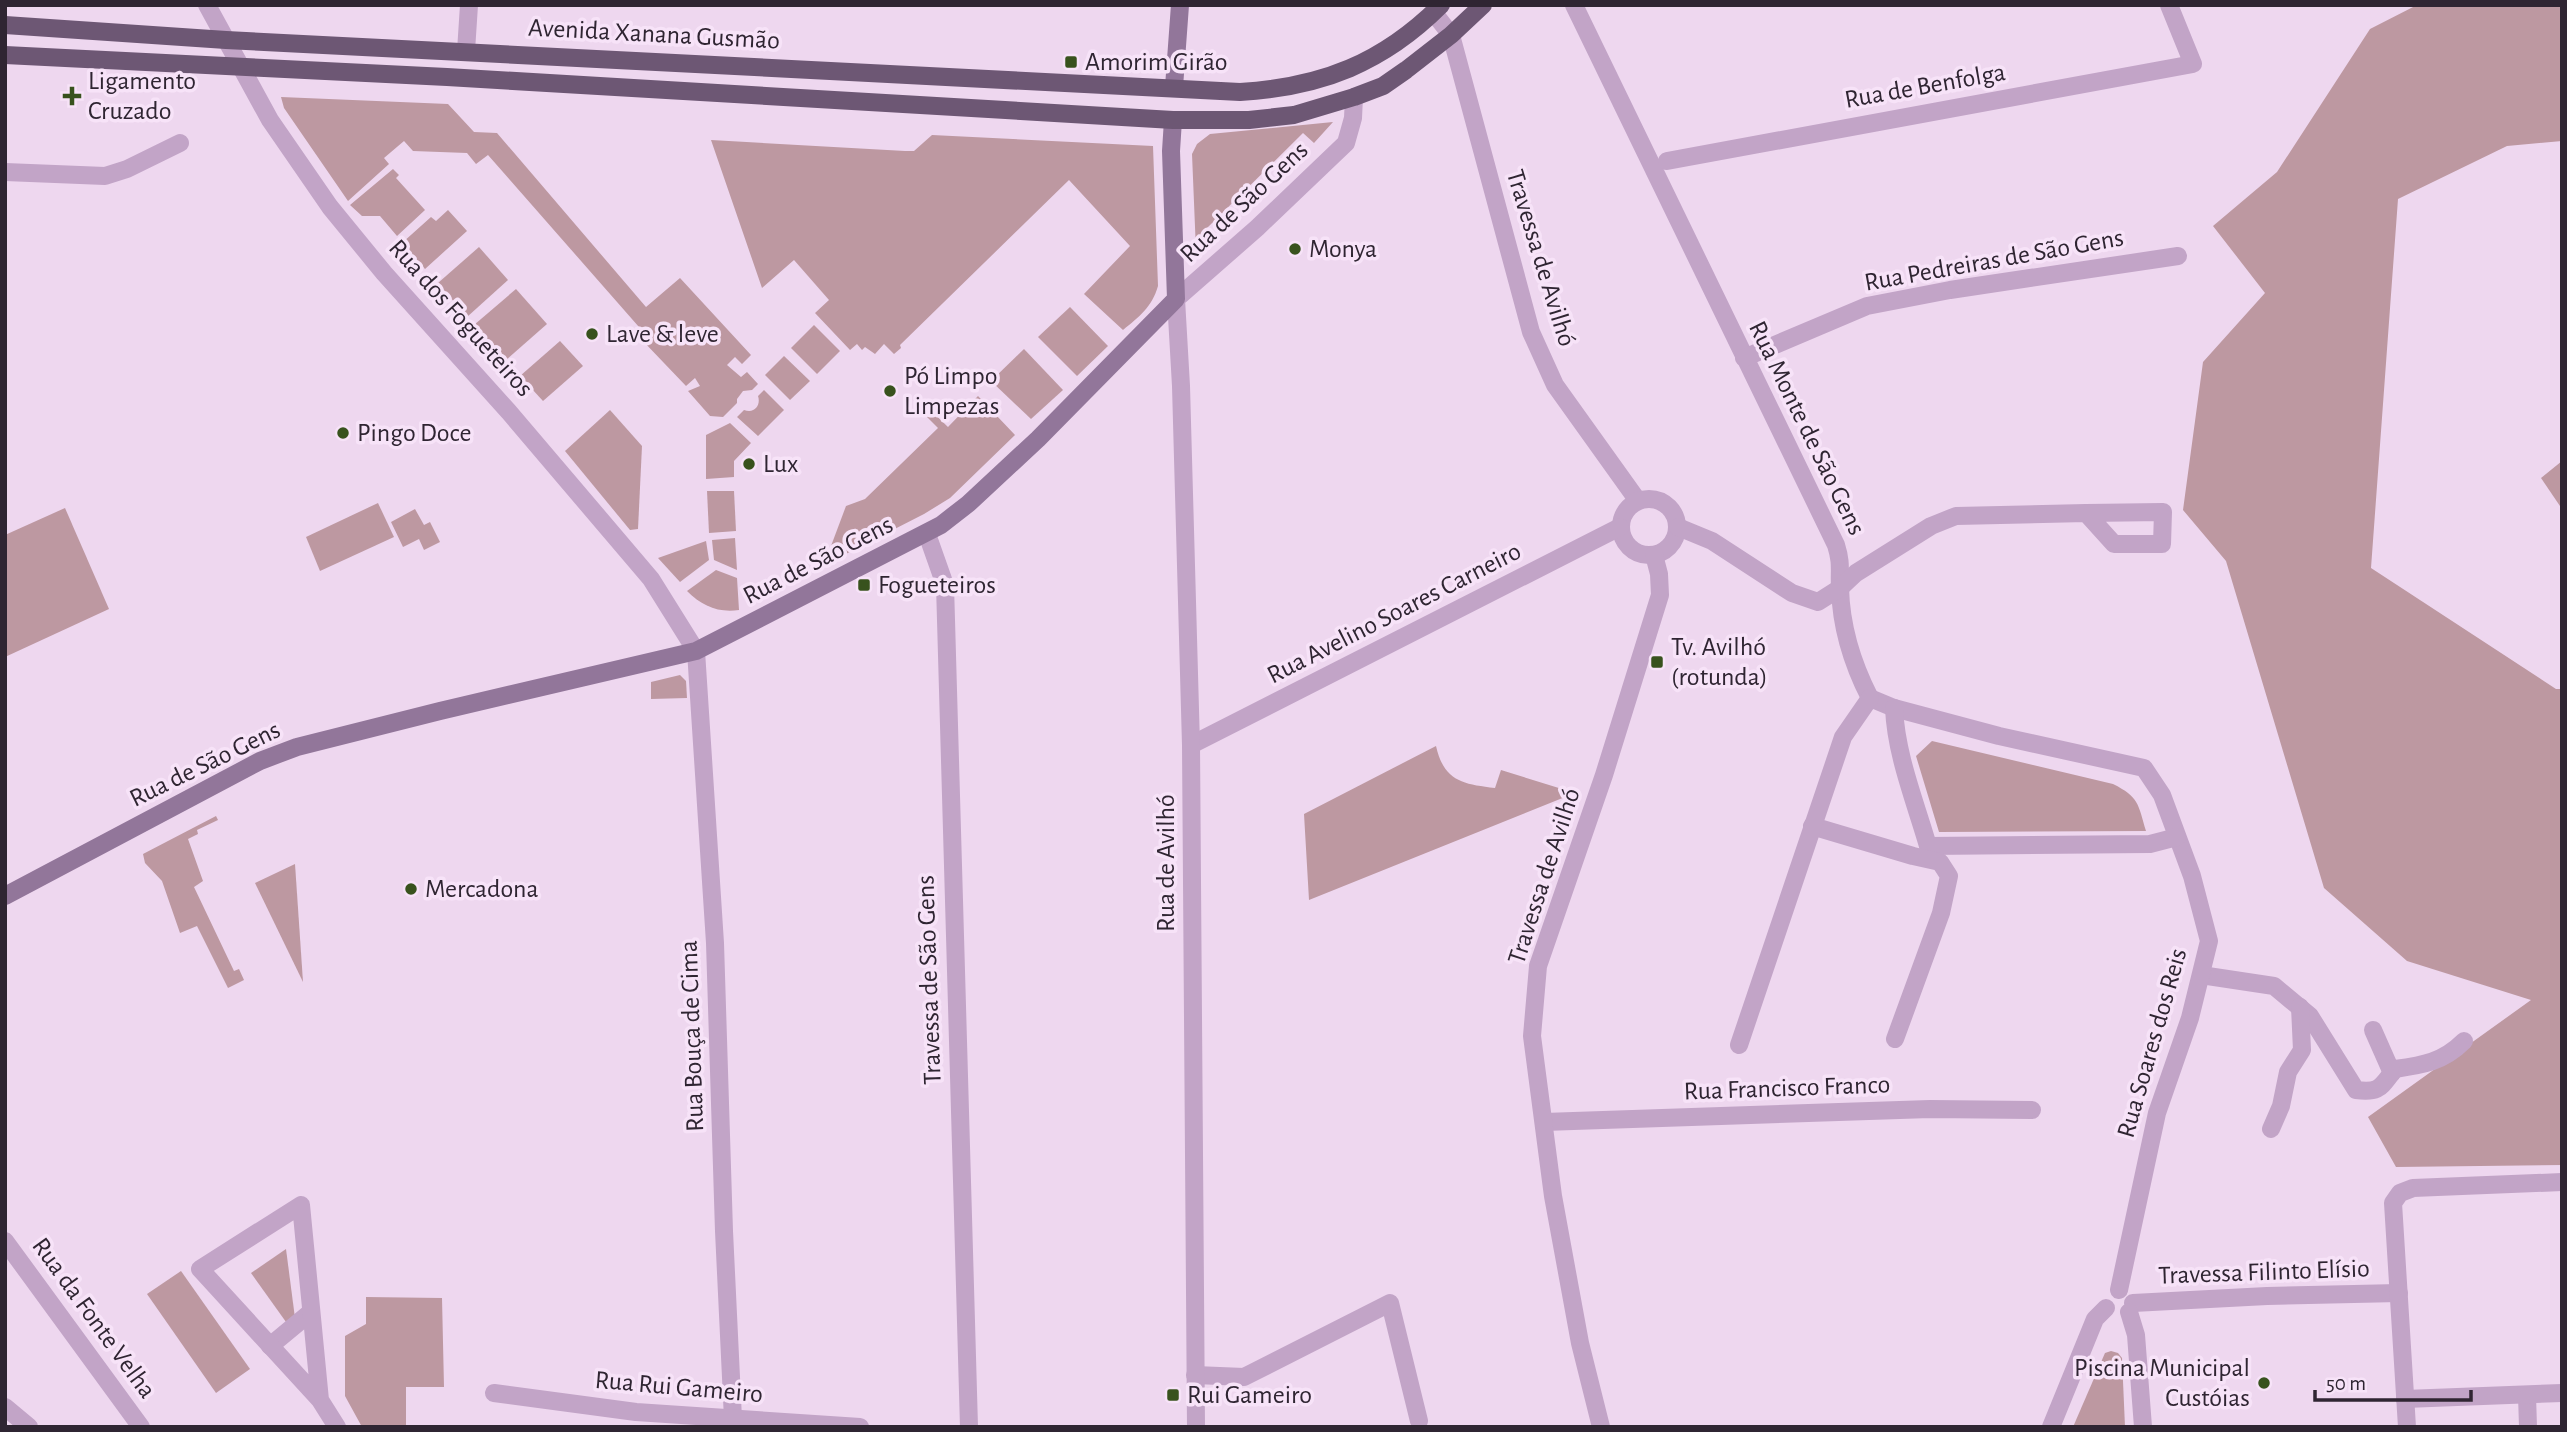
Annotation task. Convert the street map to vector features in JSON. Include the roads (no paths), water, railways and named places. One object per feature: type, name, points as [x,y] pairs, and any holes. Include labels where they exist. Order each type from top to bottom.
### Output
[{"type":"main road","points":[[1176,299],[1171,150],[1180,5]]},
{"type":"main road","points":[[1354,97],[1383,86],[1451,35],[1483,5]]},
{"type":"main road","name":"Avenida Xanana Gusmão","points":[[5,25],[226,40],[1240,92],[1275,90],[1346,71],[1397,43],[1437,9]]},
{"type":"main road","name":"Avenida Xanana Gusmão","points":[[5,55],[447,77],[1173,120],[1249,120],[1294,115],[1354,97]]},
{"type":"main road","name":"Rua de São Gens","points":[[5,896],[260,761],[297,747],[563,680],[696,651],[927,534],[968,505],[1038,439],[1176,299]]},
{"type":"street","name":"Rua dos Fogueteiros","points":[[207,5],[270,120],[330,207],[384,273],[517,420],[651,579],[696,651]]},
{"type":"street","points":[[466,51],[469,5]]},
{"type":"street","name":"Rua Monte de São Gens","points":[[1574,5],[1836,545],[1842,564],[1840,588],[1856,671],[1870,698]]},
{"type":"street","name":"Rua de Benfolga","points":[[1667,161],[2193,64],[2169,5]]},
{"type":"street","name":"Travessa de Avilhó","points":[[1437,9],[1451,35],[1535,341],[1555,385],[1638,501]]},
{"type":"street","name":"Rua de São Gens","points":[[1176,299],[1257,228],[1346,143],[1353,118],[1354,97]]},
{"type":"street","points":[[5,172],[105,176],[127,169],[180,143]]},
{"type":"street","name":"Rua Pedreiras de São Gens","points":[[1744,358],[1867,306],[1950,290],[2178,256]]},
{"type":"street","name":"Rua de Avilhó","points":[[1176,299],[1191,745],[1196,1427]]},
{"type":"street","points":[[1647,499],[1665,504],[1672,510],[1678,527],[1671,546],[1646,556],[1630,549],[1620,527],[1625,511],[1638,501],[1647,499]]},
{"type":"street","points":[[1678,527],[1712,541],[1792,593],[1818,602],[1840,588],[1856,573],[1931,526],[1956,516],[2086,513]]},
{"type":"street","name":"Rua Avelino Soares Carneiro","points":[[1191,745],[1620,527]]},
{"type":"street","name":"Travessa de São Gens","points":[[927,534],[945,585],[969,1427]]},
{"type":"street","name":"Travessa de Avilhó","points":[[1601,1427],[1580,1343],[1553,1196],[1532,1036],[1538,966],[1655,616],[1660,595],[1659,573],[1654,555]]},
{"type":"street","name":"Rua Bouça de Cima","points":[[696,651],[715,943],[733,1419]]},
{"type":"street","points":[[1739,1045],[1843,737],[1870,698]]},
{"type":"street","name":"Rua Soares dos Reis","points":[[1870,698],[1894,708],[1999,736],[2144,768],[2162,795],[2192,876],[2208,941],[2190,1018],[2157,1113],[2119,1290]]},
{"type":"street","points":[[1894,708],[1895,726],[1921,851],[1940,862],[1949,876],[1941,913],[1895,1039]]},
{"type":"street","points":[[1812,826],[1921,851],[2150,844],[2177,837]]},
{"type":"street","points":[[2201,975],[2273,986],[2311,1016],[2356,1090],[2371,1091],[2381,1088],[2395,1069],[2430,1063],[2451,1054],[2464,1041]]},
{"type":"street","points":[[2272,1129],[2281,1106],[2288,1072],[2302,1050],[2300,1007]]},
{"type":"street","points":[[2373,1030],[2392,1073]]},
{"type":"street","name":"Rua Francisco Franco","points":[[1544,1122],[1930,1109],[2032,1110]]},
{"type":"street","points":[[2407,1427],[2393,1203],[2400,1194],[2413,1188],[2562,1182]]},
{"type":"street","points":[[320,1400],[301,1205],[201,1269],[320,1400],[337,1427]]},
{"type":"street","name":"Rua da Fonte Velha","points":[[5,1241],[141,1427]]},
{"type":"street","points":[[2051,1427],[2095,1319],[2106,1308],[2108,1295],[2119,1290],[2127,1292],[2136,1335],[2143,1427]]},
{"type":"street","name":"Travessa Filinto Elísio","points":[[2131,1308],[2267,1296],[2399,1293]]},
{"type":"street","points":[[1195,1375],[1244,1377],[1390,1303],[1419,1421]]},
{"type":"street","points":[[2106,1308],[2116,1316],[2131,1308]]},
{"type":"street","points":[[271,1346],[311,1312]]},
{"type":"street","name":"Rua Rui Gameiro","points":[[494,1393],[636,1412],[860,1427]]},
{"type":"street","points":[[2405,1399],[2562,1393]]},
{"type":"street","points":[[2527,1395],[2528,1427]]},
{"type":"street","points":[[5,1407],[29,1427]]},
{"type":"place","name":"Amorim Girão","points":[[1071,62]]},
{"type":"place","name":"Ligamento Cruzado","points":[[72,96]]},
{"type":"place","name":"Monya","points":[[1295,249]]},
{"type":"place","name":"Lave & leve","points":[[592,334]]},
{"type":"place","name":"Pó Limpo Limpezas","points":[[890,391]]},
{"type":"place","name":"Pingo Doce","points":[[343,433]]},
{"type":"place","name":"Lux","points":[[749,464]]},
{"type":"place","name":"Fogueteiros","points":[[864,585]]},
{"type":"place","name":"Tv. Avilhó (rotunda)","points":[[1657,662]]},
{"type":"place","name":"Mercadona","points":[[411,889]]},
{"type":"place","name":"Piscina Municipal Custóias","points":[[2264,1383]]},
{"type":"place","name":"Rui Gameiro","points":[[1173,1395]]}]
